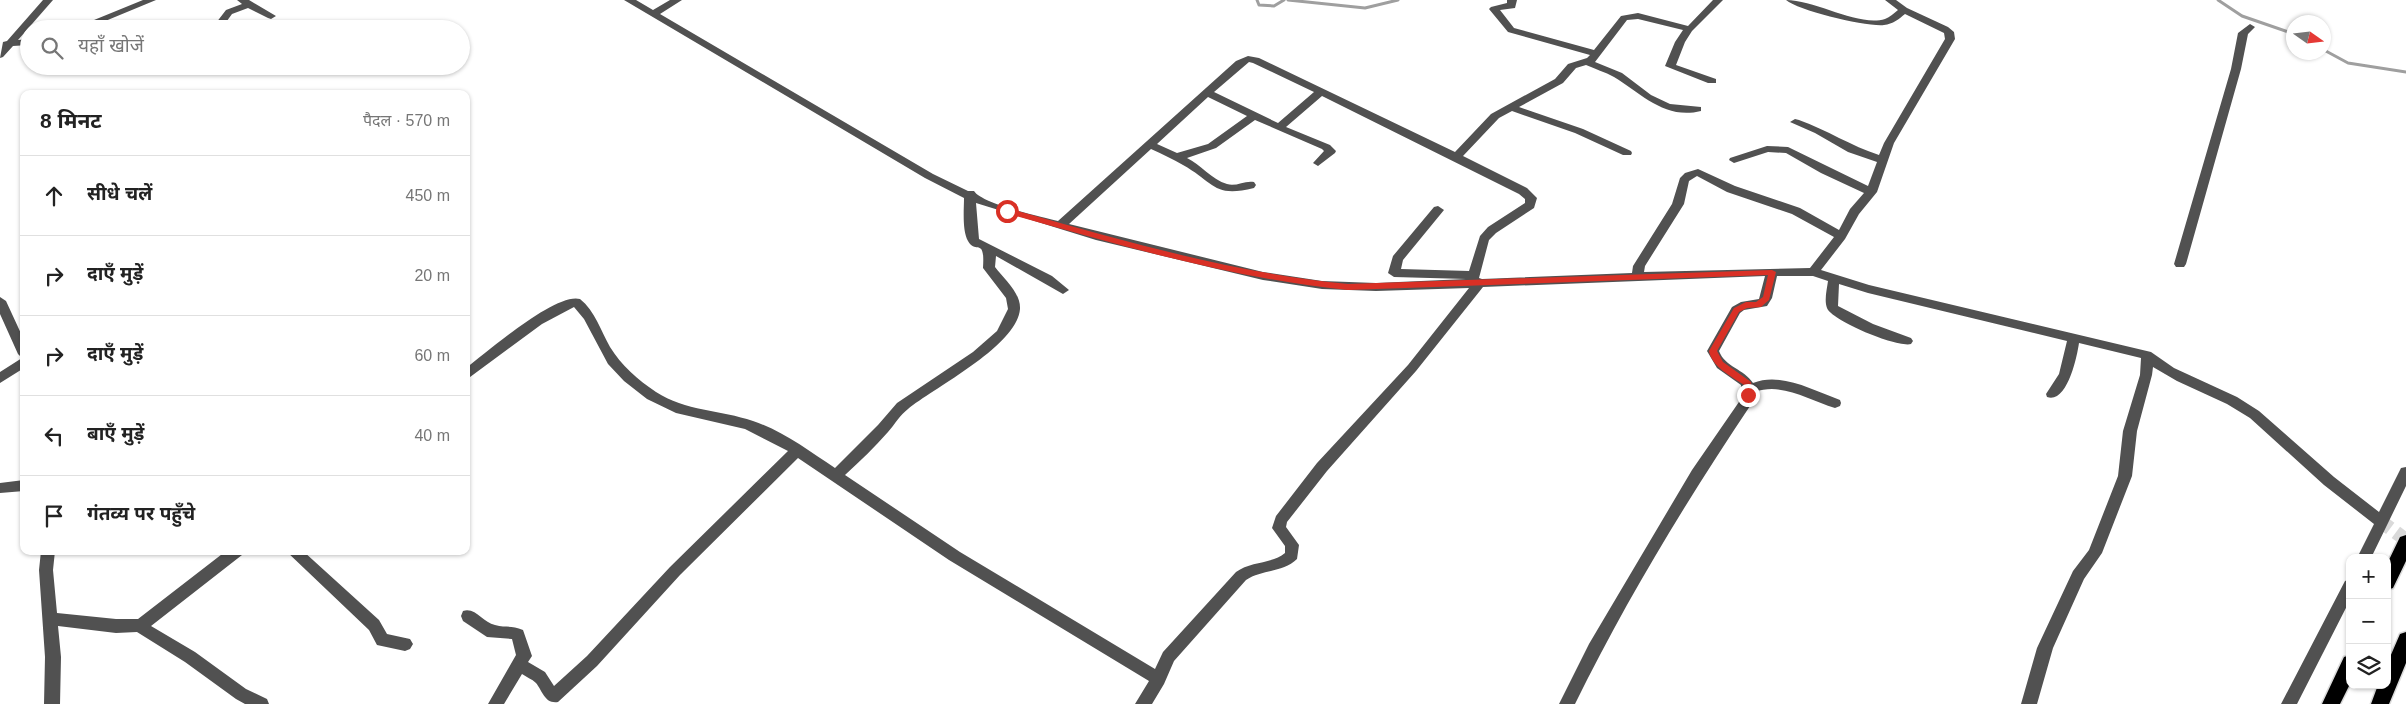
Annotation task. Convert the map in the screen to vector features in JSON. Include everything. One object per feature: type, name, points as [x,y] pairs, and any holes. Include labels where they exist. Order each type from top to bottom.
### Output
[{"type":"highway","points":[[2391,574],[2406,542]]},
{"type":"highway","points":[[2380,704],[2406,640]]},
{"type":"highway","points":[[2331,704],[2346,672]]},
{"type":"street","points":[[32,20],[48,0]]},
{"type":"street","points":[[100,20],[151,0]]},
{"type":"street","points":[[629,0],[950,188],[970,194],[974,199],[988,205],[1064,223],[1211,265],[1292,281],[1348,287],[1475,280],[1813,272],[1834,280],[2147,355],[2156,363],[2246,408],[2280,435],[2322,475],[2379,520]]},
{"type":"street","points":[[654,14],[677,0]]},
{"type":"street","points":[[1512,0],[1512,6],[1501,6],[1494,9],[1511,30],[1597,54]]},
{"type":"street","points":[[1712,81],[1670,66],[1689,29],[1718,0]]},
{"type":"street","points":[[1790,0],[1876,23],[1890,21],[1904,10]]},
{"type":"street","points":[[1813,272],[1841,236],[1854,212],[1871,192],[1889,143],[1950,39],[1949,32],[1904,10],[1890,0]]},
{"type":"street","points":[[223,20],[229,12],[248,1],[271,16]]},
{"type":"street","points":[[1456,157],[1495,116],[1559,81],[1572,66],[1587,62],[1597,54],[1628,16],[1638,16],[1689,29]]},
{"type":"street","points":[[2180,264],[2236,69],[2243,33],[2250,27]]},
{"type":"street","points":[[0,55],[14,43]]},
{"type":"street","points":[[1064,223],[1206,92],[1248,58],[1322,91],[1456,157],[1524,191],[1531,198],[1530,205],[1487,234],[1480,247],[1475,280],[1412,368],[1322,468],[1281,520],[1279,528],[1292,545],[1292,555],[1288,560],[1255,568],[1241,576],[1168,657],[1159,679],[1143,704]]},
{"type":"street","points":[[1587,62],[1623,79],[1650,100],[1682,112],[1697,109]]},
{"type":"street","points":[[1279,128],[1322,91]]},
{"type":"street","points":[[1206,92],[1279,128],[1326,146],[1331,151],[1318,163]]},
{"type":"street","points":[[1510,107],[1579,131],[1627,153]]},
{"type":"street","points":[[1177,158],[1212,146],[1255,116]]},
{"type":"street","points":[[1795,122],[1819,131],[1852,150],[1883,160]]},
{"type":"street","points":[[1151,144],[1203,171],[1222,187],[1235,189],[1250,185]]},
{"type":"street","points":[[1734,160],[1767,149],[1788,150],[1825,171],[1871,192]]},
{"type":"street","points":[[1641,276],[1638,272],[1639,266],[1678,204],[1684,180],[1689,175],[1698,172],[1731,189],[1796,212],[1841,236]]},
{"type":"street","points":[[970,194],[970,214],[973,226],[971,235],[974,241],[1048,279],[1063,290]]},
{"type":"street","points":[[1438,210],[1397,259],[1394,273],[1475,280]]},
{"type":"street","points":[[836,476],[883,429],[902,406],[990,345],[1010,320],[1014,309],[1012,297],[989,268],[990,252],[985,245]]},
{"type":"street","points":[[1750,389],[1742,379],[1716,360],[1713,351],[1736,310],[1746,305],[1758,305],[1766,298],[1772,272]]},
{"type":"street","points":[[1834,280],[1832,304],[1838,313],[1893,338],[1907,341]]},
{"type":"street","points":[[0,301],[20,345]]},
{"type":"street","points":[[470,372],[526,329],[565,303],[576,302],[588,318],[609,356],[636,385],[653,397],[677,410],[749,425],[797,451],[950,554],[1053,618],[1159,679]]},
{"type":"street","points":[[2052,394],[2064,380],[2072,353],[2074,337]]},
{"type":"street","points":[[2029,704],[2045,648],[2078,575],[2095,553],[2125,476],[2130,431],[2146,375],[2147,355]]},
{"type":"street","points":[[0,378],[20,365]]},
{"type":"street","points":[[1567,704],[1594,649],[1696,474],[1746,400],[1750,389],[1763,384],[1778,383],[1835,402]]},
{"type":"street","points":[[519,665],[540,677],[553,697],[592,661],[676,571],[797,451]]},
{"type":"street","points":[[2366,554],[2406,472]]},
{"type":"street","points":[[0,488],[20,486]]},
{"type":"street","points":[[48,555],[46,570],[52,657],[52,704]]},
{"type":"street","points":[[50,619],[116,626],[141,625],[232,555]]},
{"type":"street","points":[[297,555],[374,625],[382,640],[405,644]]},
{"type":"street","points":[[2289,704],[2346,593]]},
{"type":"street","points":[[468,616],[492,632],[516,633],[524,656],[496,704]]},
{"type":"street","points":[[141,625],[145,630],[190,657],[241,694],[261,704]]},
{"type":"waterway","points":[[1257,0],[1259,5],[1274,6],[1284,0]]},
{"type":"waterway","points":[[1288,0],[1365,8],[1398,0]]},
{"type":"waterway","points":[[2218,0],[2242,16],[2286,31]]},
{"type":"waterway","points":[[2331,54],[2348,63],[2406,72]]},
{"type":"tunnel","points":[[2379,520],[2406,540]]},
{"type":"route","points":[[1007,211],[1096,236],[1229,269],[1322,285],[1376,287],[1772,272],[1763,303],[1741,306],[1736,310],[1713,351],[1716,360],[1720,364],[1748,384],[1750,389],[1748,395]]}]
